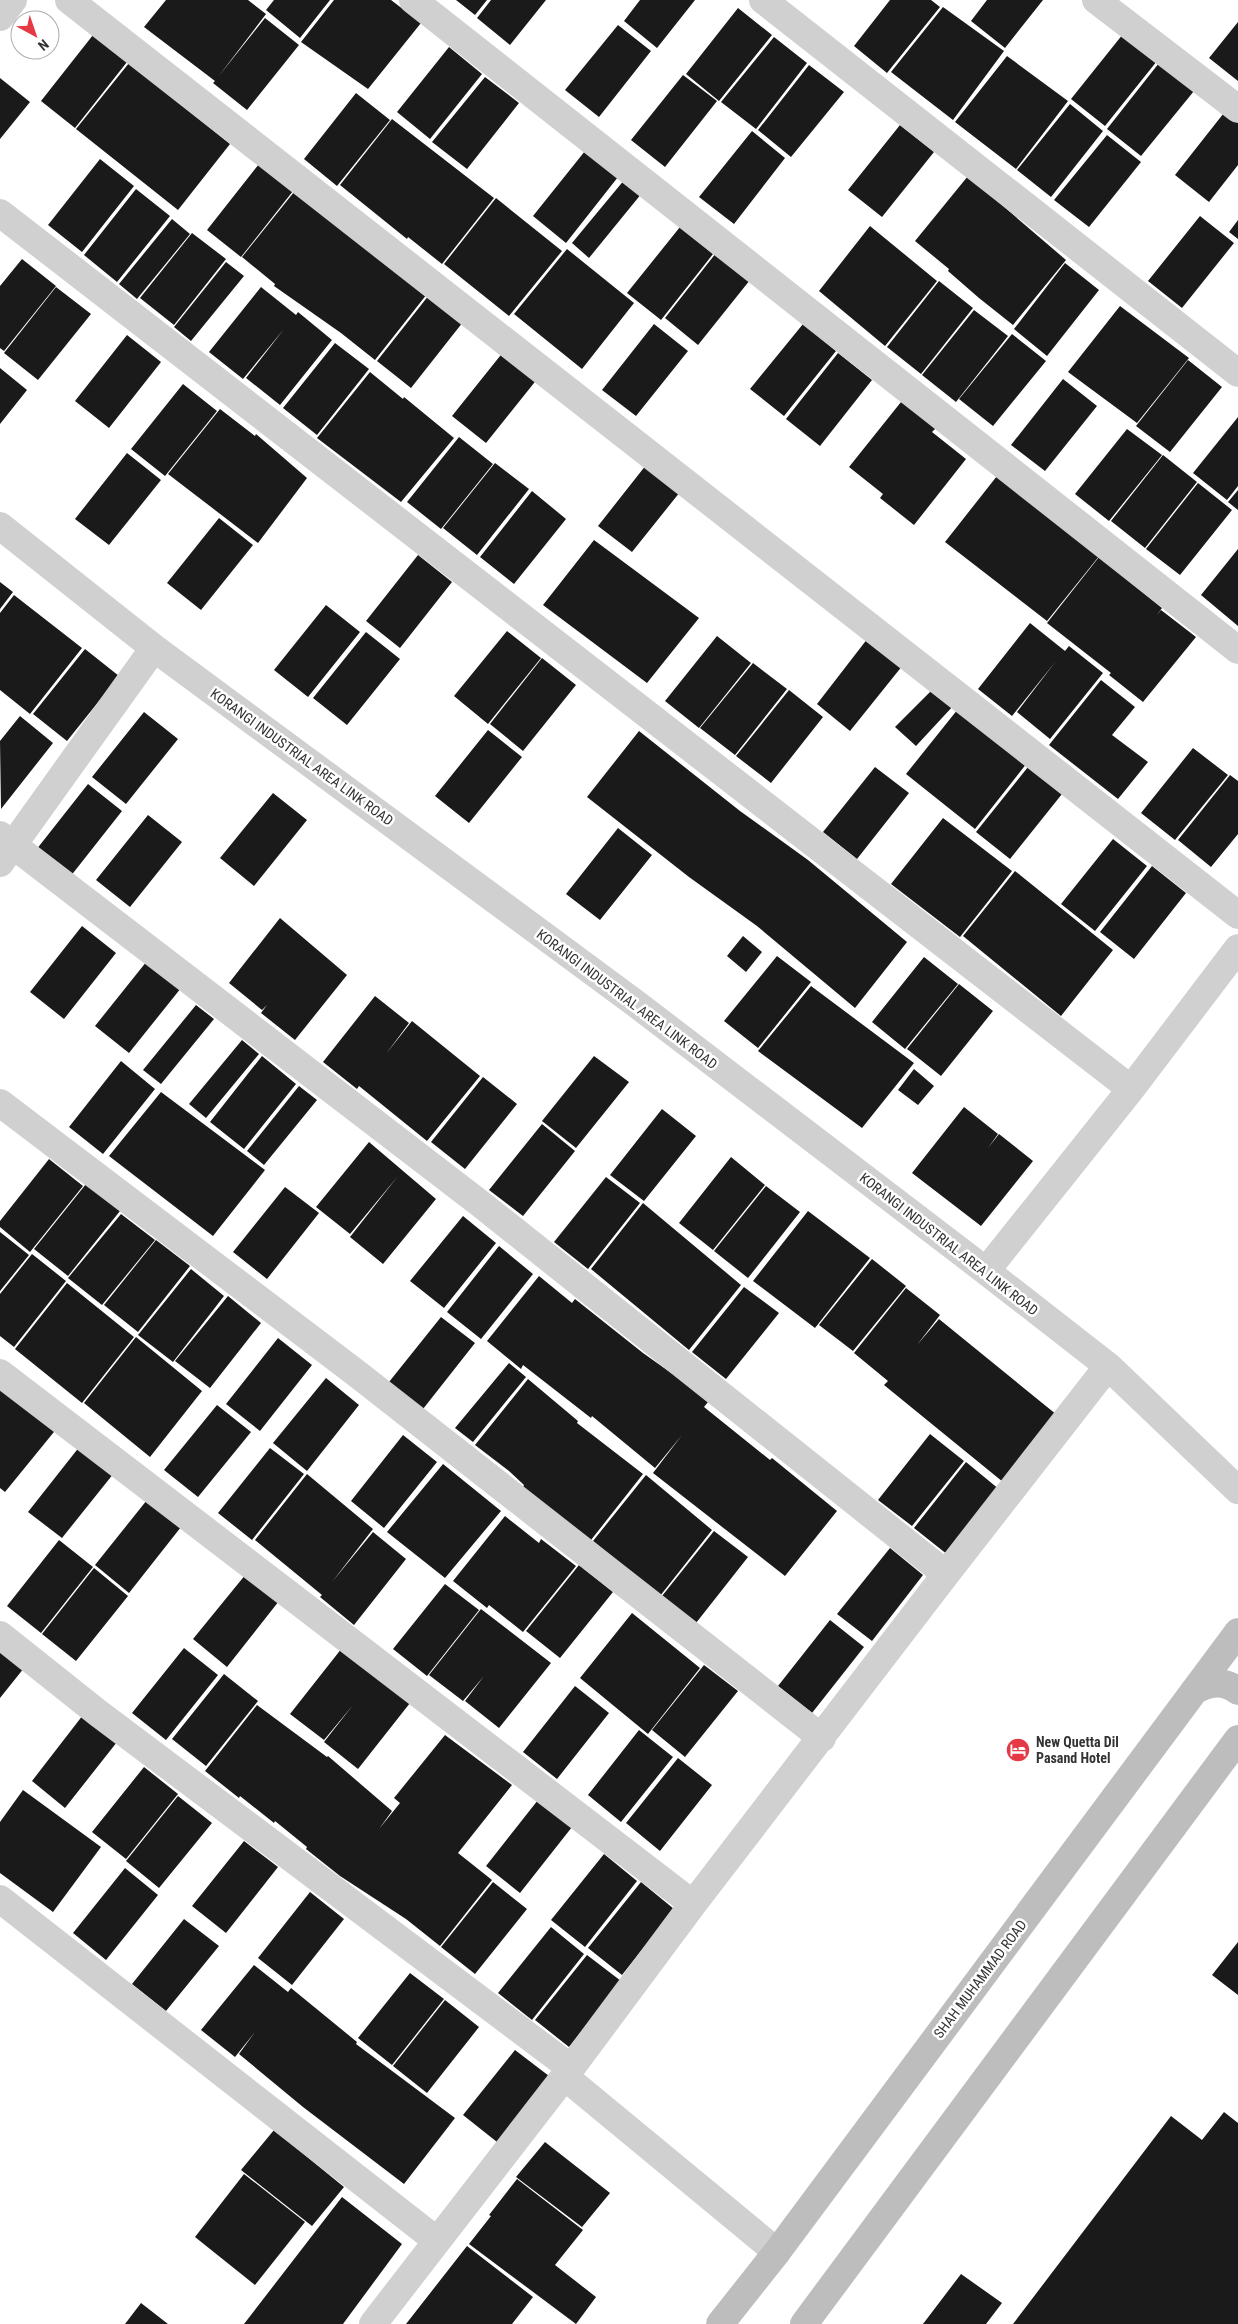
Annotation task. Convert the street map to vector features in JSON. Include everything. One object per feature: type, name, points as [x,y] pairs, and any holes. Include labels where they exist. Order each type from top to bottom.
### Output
[{"type":"main road","name":"SHAH MUHAMMAD ROAD","points":[[720,2324],[777,2252],[1238,1632]]},
{"type":"main road","points":[[1194,1691],[1213,1683],[1223,1683],[1238,1691]]},
{"type":"main road","points":[[804,2324],[1238,1738]]},
{"type":"street","points":[[0,17],[13,0]]},
{"type":"street","points":[[69,0],[1238,915]]},
{"type":"street","points":[[413,0],[1238,650]]},
{"type":"street","points":[[763,0],[1238,373]]},
{"type":"street","points":[[1096,0],[1238,109]]},
{"type":"street","points":[[0,213],[1131,1089]]},
{"type":"street","name":"KORANGI INDUSTRIAL AREA LINK ROAD","points":[[0,526],[154,648],[643,1009],[986,1271],[1108,1366],[1238,1490]]},
{"type":"street","points":[[154,648],[4,848],[482,1205],[946,1574]]},
{"type":"street","points":[[986,1271],[1131,1089],[1238,948]]},
{"type":"street","points":[[0,1103],[364,1379],[822,1738]]},
{"type":"street","points":[[373,2324],[436,2240],[568,2072],[946,1574],[1108,1366]]},
{"type":"street","points":[[0,1373],[694,1904]]},
{"type":"street","points":[[0,1634],[106,1719],[568,2072],[777,2252]]},
{"type":"street","points":[[0,1899],[436,2240]]},
{"type":"building","points":[[166,0],[248,0],[266,14],[218,77],[265,18],[299,45],[247,110],[213,83],[215,81],[144,27]]},
{"type":"building","points":[[274,0],[330,0],[300,38],[266,10]]},
{"type":"building","points":[[334,0],[391,0],[421,23],[368,89],[301,42]]},
{"type":"building","points":[[456,0],[487,0],[475,15]]},
{"type":"building","points":[[491,0],[546,0],[510,45],[477,18]]},
{"type":"building","points":[[640,0],[695,0],[657,48],[624,21]]},
{"type":"building","points":[[890,0],[931,0],[940,7],[887,73],[854,46]]},
{"type":"building","points":[[987,0],[1043,0],[1005,48],[971,21]]},
{"type":"building","points":[[943,7],[1004,51],[953,120],[891,72]]},
{"type":"building","points":[[738,8],[772,35],[719,101],[686,74]]},
{"type":"building","points":[[1238,22],[1238,81],[1209,58]]},
{"type":"building","points":[[618,25],[651,51],[599,117],[565,90]]},
{"type":"building","points":[[1123,34],[1157,61],[1105,126],[1071,99]]},
{"type":"building","points":[[93,35],[127,62],[75,128],[41,101]]},
{"type":"building","points":[[774,37],[807,63],[756,129],[721,102]]},
{"type":"building","points":[[449,47],[482,74],[430,139],[397,112]]},
{"type":"building","points":[[1007,56],[1068,101],[1016,169],[955,122]]},
{"type":"building","points":[[129,63],[230,144],[178,210],[76,129]]},
{"type":"building","points":[[1159,63],[1194,91],[1141,156],[1107,129]]},
{"type":"building","points":[[809,65],[844,92],[791,157],[758,130]]},
{"type":"building","points":[[683,75],[717,101],[665,167],[631,140]]},
{"type":"building","points":[[485,77],[519,103],[467,169],[432,142]]},
{"type":"building","points":[[0,78],[30,102],[0,139]]},
{"type":"building","points":[[356,93],[390,120],[337,186],[304,159]]},
{"type":"building","points":[[1070,104],[1103,131],[1051,197],[1017,170]]},
{"type":"building","points":[[1227,109],[1238,118],[1238,165],[1209,202],[1175,175]]},
{"type":"building","points":[[392,119],[494,198],[442,264],[408,237],[407,239],[340,185]]},
{"type":"building","points":[[900,125],[934,152],[882,217],[848,190]]},
{"type":"building","points":[[752,131],[785,158],[734,224],[699,197]]},
{"type":"building","points":[[1107,135],[1141,162],[1089,227],[1054,200]]},
{"type":"building","points":[[585,151],[618,177],[566,243],[533,216]]},
{"type":"building","points":[[100,159],[134,186],[82,252],[48,225]]},
{"type":"building","points":[[259,164],[293,191],[241,257],[207,230]]},
{"type":"building","points":[[968,176],[1066,260],[1013,325],[979,298],[948,271],[949,269],[915,241]]},
{"type":"building","points":[[625,179],[642,193],[589,258],[572,243]]},
{"type":"building","points":[[136,189],[170,216],[117,282],[84,255]]},
{"type":"building","points":[[294,192],[427,294],[375,360],[341,333],[274,286],[275,284],[242,257]]},
{"type":"building","points":[[496,198],[562,251],[509,316],[444,264]]},
{"type":"building","points":[[1200,216],[1234,243],[1182,308],[1148,281]]},
{"type":"building","points":[[172,219],[190,234],[137,299],[119,284]]},
{"type":"building","points":[[1238,220],[1238,239],[1229,232]]},
{"type":"building","points":[[870,226],[937,281],[885,346],[819,291]]},
{"type":"building","points":[[680,227],[713,254],[661,320],[627,293]]},
{"type":"building","points":[[192,233],[226,259],[174,325],[140,298]]},
{"type":"building","points":[[567,249],[634,303],[582,369],[514,314]]},
{"type":"building","points":[[716,253],[750,280],[698,345],[665,318]]},
{"type":"building","points":[[22,259],[56,286],[4,351],[0,348],[0,286]]},
{"type":"building","points":[[226,262],[244,276],[191,341],[174,327]]},
{"type":"building","points":[[1065,263],[1099,290],[1047,356],[1014,329]]},
{"type":"building","points":[[939,281],[973,308],[921,374],[887,347]]},
{"type":"building","points":[[56,287],[91,314],[38,380],[4,353]]},
{"type":"building","points":[[261,287],[296,315],[298,312],[332,340],[280,405],[246,378],[284,329],[243,379],[209,352]]},
{"type":"building","points":[[429,295],[463,322],[411,388],[377,361]]},
{"type":"building","points":[[1120,306],[1189,358],[1137,423],[1068,372]]},
{"type":"building","points":[[974,310],[1008,336],[956,402],[922,375]]},
{"type":"building","points":[[654,324],[688,351],[636,416],[602,390]]},
{"type":"building","points":[[803,324],[836,351],[784,416],[750,389]]},
{"type":"building","points":[[1012,334],[1046,361],[993,426],[959,399]]},
{"type":"building","points":[[127,335],[161,362],[109,428],[75,401]]},
{"type":"building","points":[[335,343],[369,369],[317,435],[283,408]]},
{"type":"building","points":[[504,351],[538,378],[486,443],[452,416]]},
{"type":"building","points":[[838,353],[872,380],[820,446],[786,419]]},
{"type":"building","points":[[1188,360],[1222,387],[1170,452],[1136,426]]},
{"type":"building","points":[[0,368],[27,390],[0,424]]},
{"type":"building","points":[[370,372],[454,438],[401,502],[317,438]]},
{"type":"building","points":[[1063,379],[1097,406],[1045,471],[1011,445]]},
{"type":"building","points":[[183,384],[217,411],[165,476],[131,449]]},
{"type":"building","points":[[901,402],[936,428],[932,432],[966,459],[914,525],[880,498],[883,494],[849,467]]},
{"type":"building","points":[[220,409],[255,436],[256,434],[307,478],[258,543],[168,474]]},
{"type":"building","points":[[1238,417],[1238,486],[1227,500],[1193,473]]},
{"type":"building","points":[[1127,429],[1162,455],[1109,521],[1075,494]]},
{"type":"building","points":[[459,437],[493,464],[441,529],[407,502]]},
{"type":"building","points":[[127,453],[161,480],[109,545],[75,519]]},
{"type":"building","points":[[1163,455],[1197,482],[1145,548],[1111,521]]},
{"type":"building","points":[[650,460],[684,487],[632,552],[598,526]]},
{"type":"building","points":[[495,463],[529,489],[477,555],[443,528]]},
{"type":"building","points":[[997,476],[1100,555],[1047,621],[945,542]]},
{"type":"building","points":[[1198,483],[1232,510],[1180,575],[1146,549]]},
{"type":"building","points":[[1238,490],[1238,510],[1228,502]]},
{"type":"building","points":[[532,491],[566,519],[514,584],[480,557]]},
{"type":"building","points":[[219,518],[253,545],[201,610],[167,583]]},
{"type":"building","points":[[594,540],[699,618],[647,683],[543,605]]},
{"type":"building","points":[[1238,549],[1238,626],[1201,595]]},
{"type":"building","points":[[418,555],[452,582],[400,648],[366,621]]},
{"type":"building","points":[[1099,557],[1162,608],[1157,615],[1161,610],[1196,637],[1143,702],[1109,675],[1111,673],[1047,623]]},
{"type":"building","points":[[0,582],[13,592],[0,609]]},
{"type":"building","points":[[14,595],[82,648],[30,714],[0,690],[0,613]]},
{"type":"building","points":[[326,605],[360,632],[308,697],[274,670]]},
{"type":"building","points":[[1030,623],[1065,651],[1069,646],[1103,673],[1050,739],[1017,712],[1056,661],[1012,716],[978,689]]},
{"type":"building","points":[[507,631],[541,658],[488,724],[454,696]]},
{"type":"building","points":[[366,632],[400,659],[347,725],[313,698]]},
{"type":"building","points":[[717,636],[751,663],[699,728],[665,701]]},
{"type":"building","points":[[868,638],[903,665],[850,731],[817,704]]},
{"type":"building","points":[[85,649],[119,676],[67,741],[33,714]]},
{"type":"building","points":[[542,658],[576,685],[523,751],[490,724]]},
{"type":"building","points":[[753,663],[787,689],[735,755],[700,728]]},
{"type":"building","points":[[1101,680],[1135,707],[1112,735],[1148,762],[1118,799],[1049,745]]},
{"type":"building","points":[[789,690],[823,717],[771,783],[736,756]]},
{"type":"building","points":[[932,690],[954,705],[916,746],[895,727]]},
{"type":"building","points":[[958,709],[1027,763],[975,829],[906,774]]},
{"type":"building","points":[[144,712],[178,739],[126,804],[92,777]]},
{"type":"building","points":[[20,716],[53,743],[1,809],[0,741]]},
{"type":"building","points":[[488,730],[522,757],[469,823],[435,796]]},
{"type":"building","points":[[639,731],[740,811],[808,860],[907,942],[855,1008],[757,926],[689,877],[587,797]]},
{"type":"building","points":[[1193,748],[1228,775],[1175,840],[1141,813]]},
{"type":"building","points":[[875,767],[909,793],[857,859],[823,832]]},
{"type":"building","points":[[1028,767],[1062,794],[1010,859],[976,832]]},
{"type":"building","points":[[1230,775],[1238,781],[1238,834],[1211,867],[1178,840]]},
{"type":"building","points":[[88,784],[122,811],[70,877],[36,850]]},
{"type":"building","points":[[273,793],[307,820],[254,886],[220,858]]},
{"type":"building","points":[[148,815],[182,842],[130,907],[96,880]]},
{"type":"building","points":[[943,818],[1012,871],[960,937],[891,884]]},
{"type":"building","points":[[618,828],[652,855],[600,920],[566,894]]},
{"type":"building","points":[[1113,839],[1147,866],[1095,931],[1061,904]]},
{"type":"building","points":[[1152,866],[1186,893],[1134,959],[1100,932]]},
{"type":"building","points":[[1015,871],[1113,950],[1061,1016],[963,936]]},
{"type":"building","points":[[280,918],[347,975],[295,1040],[261,1013],[267,1005],[262,1010],[229,983]]},
{"type":"building","points":[[82,926],[116,953],[64,1019],[30,992]]},
{"type":"building","points":[[743,936],[762,952],[746,972],[727,956]]},
{"type":"building","points":[[777,956],[811,982],[758,1048],[724,1021]]},
{"type":"building","points":[[924,957],[958,984],[905,1049],[872,1022]]},
{"type":"building","points":[[147,961],[181,988],[129,1053],[95,1026]]},
{"type":"building","points":[[959,984],[993,1011],[941,1076],[907,1049]]},
{"type":"building","points":[[811,986],[914,1063],[862,1128],[758,1051]]},
{"type":"building","points":[[375,996],[409,1023],[386,1054],[412,1021],[480,1076],[427,1141],[359,1086],[357,1089],[323,1062]]},
{"type":"building","points":[[196,1005],[214,1019],[161,1084],[143,1070]]},
{"type":"building","points":[[242,1040],[259,1054],[206,1118],[189,1104]]},
{"type":"building","points":[[262,1056],[296,1084],[244,1149],[210,1122]]},
{"type":"building","points":[[594,1056],[629,1082],[576,1148],[542,1121]]},
{"type":"building","points":[[121,1061],[155,1089],[103,1154],[69,1127]]},
{"type":"building","points":[[914,1069],[934,1086],[918,1105],[898,1090]]},
{"type":"building","points":[[483,1077],[517,1104],[465,1169],[431,1142]]},
{"type":"building","points":[[299,1086],[317,1100],[264,1165],[247,1151]]},
{"type":"building","points":[[161,1092],[265,1170],[213,1236],[109,1156]]},
{"type":"building","points":[[964,1107],[998,1134],[988,1148],[999,1134],[1033,1161],[981,1226],[912,1173]]},
{"type":"building","points":[[662,1109],[696,1136],[644,1201],[610,1175]]},
{"type":"building","points":[[542,1124],[575,1151],[523,1216],[489,1190]]},
{"type":"building","points":[[369,1142],[436,1199],[383,1264],[350,1237],[398,1176],[350,1234],[316,1207]]},
{"type":"building","points":[[731,1157],[765,1185],[713,1250],[679,1223]]},
{"type":"building","points":[[49,1159],[83,1186],[30,1252],[0,1227],[0,1221]]},
{"type":"building","points":[[606,1177],[640,1203],[588,1269],[554,1242]]},
{"type":"building","points":[[86,1184],[120,1211],[68,1276],[34,1249]]},
{"type":"building","points":[[766,1186],[800,1212],[748,1278],[714,1251]]},
{"type":"building","points":[[285,1187],[319,1213],[267,1279],[233,1252]]},
{"type":"building","points":[[643,1203],[741,1285],[689,1350],[591,1269]]},
{"type":"building","points":[[808,1211],[870,1258],[815,1328],[753,1281]]},
{"type":"building","points":[[121,1214],[155,1240],[102,1305],[68,1278]]},
{"type":"building","points":[[463,1216],[496,1243],[444,1308],[410,1281]]},
{"type":"building","points":[[0,1232],[29,1255],[0,1291]]},
{"type":"building","points":[[156,1240],[190,1266],[138,1332],[104,1305]]},
{"type":"building","points":[[499,1246],[533,1274],[481,1339],[447,1312]]},
{"type":"building","points":[[32,1254],[66,1281],[14,1347],[0,1336],[0,1294]]},
{"type":"building","points":[[872,1259],[906,1286],[853,1351],[819,1325]]},
{"type":"building","points":[[191,1269],[224,1296],[173,1362],[138,1335]]},
{"type":"building","points":[[539,1276],[572,1303],[575,1299],[674,1375],[708,1402],[704,1407],[770,1460],[772,1458],[837,1511],[785,1576],[653,1473],[682,1435],[655,1468],[592,1416],[591,1418],[523,1365],[521,1369],[487,1341]]},
{"type":"building","points":[[67,1283],[134,1337],[82,1403],[15,1349]]},
{"type":"building","points":[[744,1287],[779,1313],[726,1379],[692,1352]]},
{"type":"building","points":[[906,1288],[940,1315],[917,1345],[939,1319],[1057,1415],[1003,1482],[884,1385],[888,1381],[854,1353]]},
{"type":"building","points":[[228,1296],[261,1323],[210,1388],[175,1361]]},
{"type":"building","points":[[441,1317],[475,1343],[423,1409],[389,1382]]},
{"type":"building","points":[[136,1337],[202,1391],[150,1457],[84,1403]]},
{"type":"building","points":[[278,1338],[312,1365],[260,1431],[226,1404]]},
{"type":"building","points":[[509,1363],[526,1377],[473,1442],[455,1428]]},
{"type":"building","points":[[326,1378],[359,1405],[307,1471],[273,1443]]},
{"type":"building","points":[[528,1379],[578,1421],[577,1423],[643,1474],[591,1540],[523,1487],[524,1485],[509,1471],[475,1445]]},
{"type":"building","points":[[0,1381],[58,1427],[5,1492],[0,1488]]},
{"type":"building","points":[[217,1405],[251,1432],[198,1497],[164,1470]]},
{"type":"building","points":[[930,1434],[964,1461],[912,1526],[878,1500]]},
{"type":"building","points":[[403,1435],[437,1462],[384,1528],[351,1501]]},
{"type":"building","points":[[80,1446],[114,1473],[62,1538],[28,1512]]},
{"type":"building","points":[[270,1448],[304,1474],[252,1540],[218,1513]]},
{"type":"building","points":[[966,1462],[1000,1490],[948,1555],[914,1528]]},
{"type":"building","points":[[443,1464],[501,1511],[445,1578],[387,1532]]},
{"type":"building","points":[[307,1474],[373,1529],[332,1582],[373,1532],[406,1559],[354,1625],[320,1597],[322,1595],[255,1540]]},
{"type":"building","points":[[646,1475],[712,1530],[660,1596],[593,1541]]},
{"type":"building","points":[[147,1500],[181,1527],[129,1593],[95,1565]]},
{"type":"building","points":[[505,1516],[539,1543],[541,1539],[576,1566],[523,1632],[489,1605],[487,1608],[453,1581]]},
{"type":"building","points":[[714,1531],[748,1557],[696,1623],[662,1596]]},
{"type":"building","points":[[59,1540],[93,1567],[41,1633],[7,1606]]},
{"type":"building","points":[[890,1548],[923,1575],[872,1641],[837,1614]]},
{"type":"building","points":[[579,1565],[613,1592],[560,1658],[526,1631]]},
{"type":"building","points":[[94,1568],[128,1596],[76,1661],[42,1634]]},
{"type":"building","points":[[246,1574],[279,1601],[227,1667],[193,1639]]},
{"type":"building","points":[[445,1584],[479,1610],[427,1676],[393,1649]]},
{"type":"building","points":[[481,1609],[551,1663],[499,1728],[465,1701],[484,1676],[463,1701],[429,1675]]},
{"type":"building","points":[[632,1613],[700,1668],[648,1734],[580,1678]]},
{"type":"building","points":[[830,1620],[864,1647],[812,1713],[778,1686]]},
{"type":"building","points":[[184,1648],[218,1675],[166,1740],[132,1713]]},
{"type":"building","points":[[342,1648],[410,1703],[358,1769],[324,1742],[353,1705],[324,1740],[290,1714]]},
{"type":"building","points":[[0,1649],[24,1668],[0,1698]]},
{"type":"building","points":[[704,1665],[738,1691],[685,1757],[652,1730]]},
{"type":"building","points":[[224,1674],[258,1701],[206,1766],[172,1739]]},
{"type":"building","points":[[575,1686],[609,1713],[557,1779],[523,1752]]},
{"type":"building","points":[[257,1705],[328,1756],[392,1811],[379,1829],[400,1803],[394,1798],[445,1735],[512,1785],[458,1853],[492,1880],[440,1946],[406,1919],[340,1876],[275,1821],[274,1823],[205,1771]]},
{"type":"building","points":[[83,1715],[117,1742],[65,1808],[32,1781]]},
{"type":"building","points":[[639,1730],[673,1757],[621,1822],[588,1795]]},
{"type":"building","points":[[678,1758],[712,1785],[660,1851],[626,1823]]},
{"type":"building","points":[[144,1767],[178,1794],[126,1859],[92,1832]]},
{"type":"building","points":[[23,1790],[101,1847],[53,1912],[0,1873],[0,1822]]},
{"type":"building","points":[[178,1796],[212,1823],[159,1888],[126,1861]]},
{"type":"building","points":[[538,1800],[572,1827],[520,1893],[486,1866]]},
{"type":"building","points":[[244,1841],[278,1867],[226,1933],[192,1906]]},
{"type":"building","points":[[604,1854],[637,1881],[585,1947],[551,1920]]},
{"type":"building","points":[[125,1868],[158,1895],[106,1960],[73,1933]]},
{"type":"building","points":[[493,1882],[527,1909],[475,1974],[441,1947]]},
{"type":"building","points":[[641,1882],[674,1909],[622,1975],[588,1948]]},
{"type":"building","points":[[310,1892],[344,1919],[292,1985],[258,1958]]},
{"type":"building","points":[[184,1919],[219,1946],[166,2011],[132,1984]]},
{"type":"building","points":[[551,1927],[584,1954],[532,2020],[498,1993]]},
{"type":"building","points":[[1238,1942],[1238,1995],[1212,1975]]},
{"type":"building","points":[[587,1955],[621,1981],[569,2047],[535,2020]]},
{"type":"building","points":[[254,1965],[288,1992],[291,1988],[357,2042],[356,2044],[455,2118],[404,2184],[303,2107],[239,2054],[255,2032],[235,2057],[201,2030]]},
{"type":"building","points":[[410,1973],[444,1999],[392,2065],[358,2038]]},
{"type":"building","points":[[445,2000],[479,2027],[427,2093],[393,2066]]},
{"type":"building","points":[[515,2050],[549,2076],[497,2142],[463,2115]]},
{"type":"building","points":[[1224,2112],[1238,2123],[1238,2324],[1013,2324],[1171,2116],[1202,2140]]},
{"type":"building","points":[[274,2130],[344,2187],[312,2226],[241,2170]]},
{"type":"building","points":[[545,2142],[610,2193],[582,2227],[516,2177]]},
{"type":"building","points":[[244,2174],[305,2222],[255,2285],[195,2237]]},
{"type":"building","points":[[517,2179],[583,2230],[555,2265],[596,2297],[576,2324],[469,2244]]},
{"type":"building","points":[[342,2197],[402,2244],[343,2324],[244,2324]]},
{"type":"building","points":[[467,2246],[533,2297],[512,2324],[406,2324]]},
{"type":"building","points":[[961,2274],[1002,2303],[986,2324],[923,2324]]},
{"type":"building","points":[[141,2303],[168,2324],[125,2324]]},
{"type":"place","name":"New Quetta Dil Pasand Hotel","points":[[1018,1750]]}]
